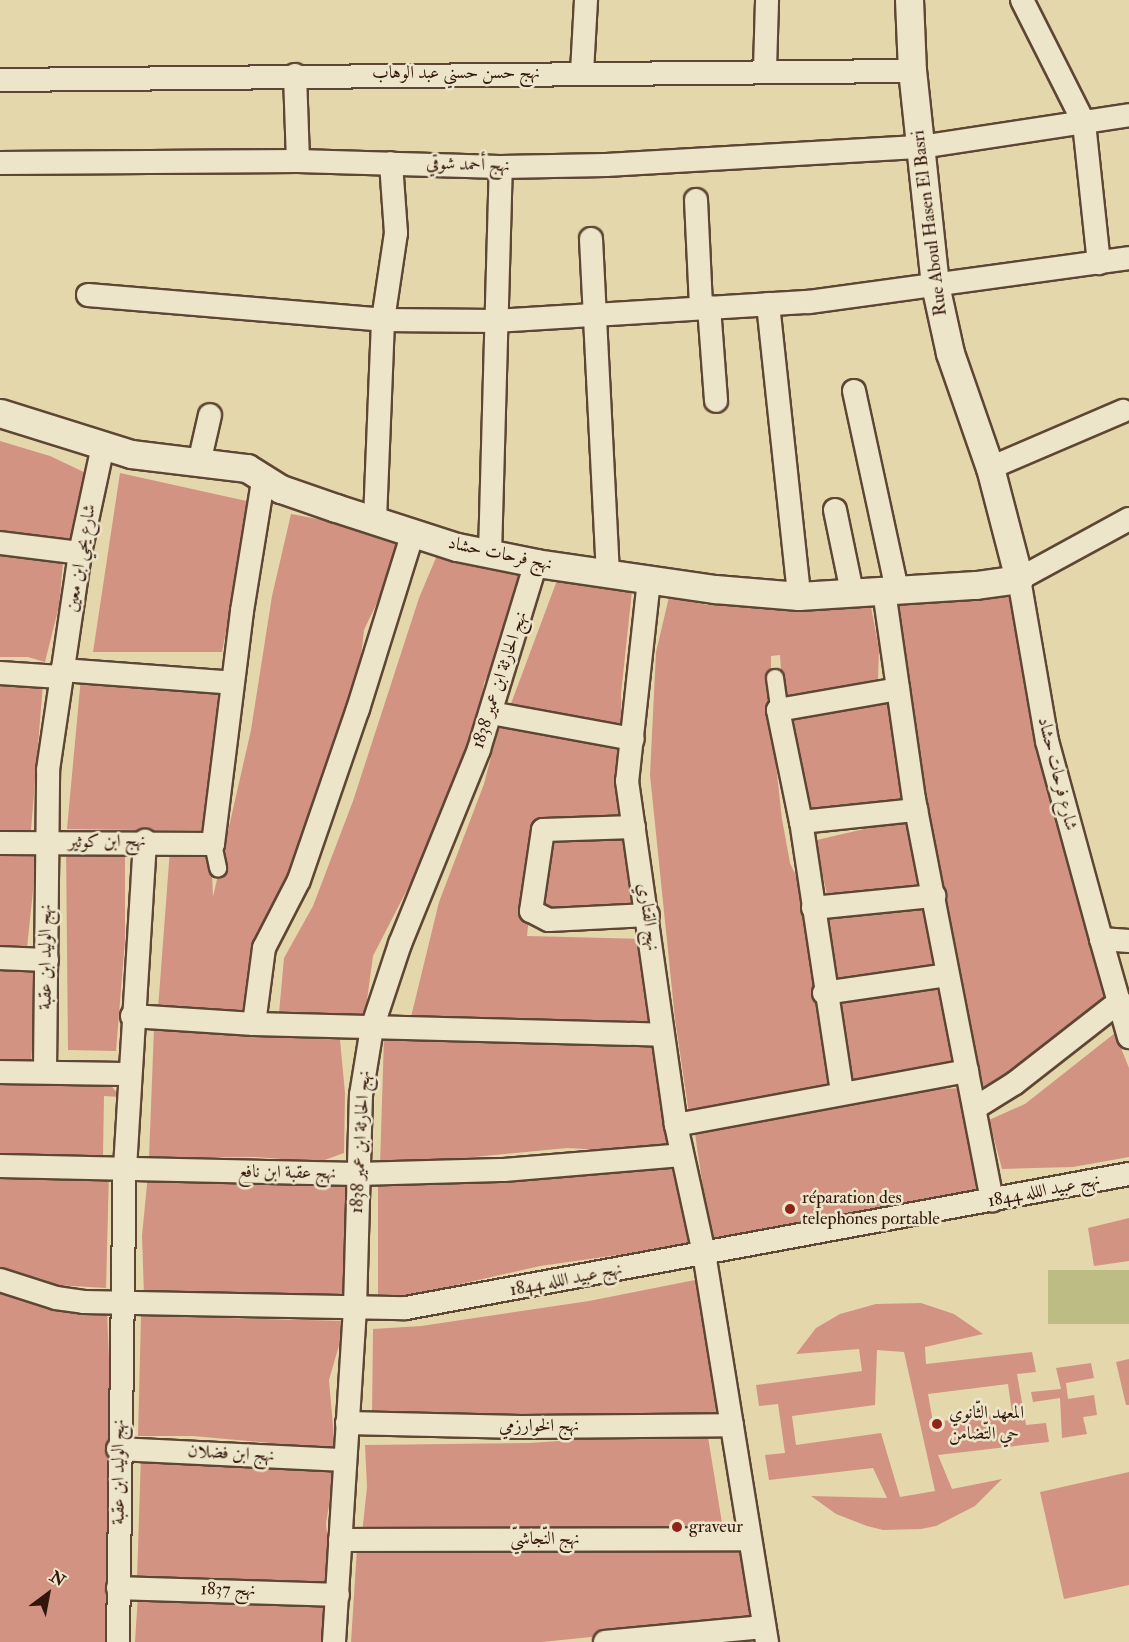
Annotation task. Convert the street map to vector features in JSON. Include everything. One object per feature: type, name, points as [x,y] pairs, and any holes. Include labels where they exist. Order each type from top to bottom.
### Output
[{"type":"street","points":[[582,72],[586,0]]},
{"type":"street","points":[[765,69],[766,0]]},
{"type":"street","name":"Rue Aboul Hasen El Basri","points":[[909,0],[912,71],[928,146],[935,285],[950,353],[990,468],[1019,579]]},
{"type":"street","points":[[1022,0],[1084,123],[1099,263]]},
{"type":"street","name":"نهج حسن حسني عبد الوهاب","points":[[0,80],[765,69],[912,71]]},
{"type":"street","points":[[295,75],[298,161]]},
{"type":"street","name":"نهج أحمد شوقي","points":[[0,163],[298,161],[501,167],[928,146],[1129,115]]},
{"type":"street","points":[[375,519],[383,320],[396,233],[391,163]]},
{"type":"street","points":[[490,554],[501,167]]},
{"type":"street","points":[[696,200],[716,401]]},
{"type":"street","points":[[591,239],[597,315],[608,574]]},
{"type":"street","points":[[88,295],[383,320],[495,321],[768,304],[935,285],[1129,258]]},
{"type":"street","points":[[768,304],[799,596]]},
{"type":"street","points":[[854,391],[890,590],[898,689],[916,810],[992,1201]]},
{"type":"street","points":[[990,468],[1123,411]]},
{"type":"street","name":"نهج فرحات حشاد","points":[[0,413],[103,446],[156,459],[247,468],[263,481],[413,532],[490,554],[536,563],[649,580],[799,596],[1019,579]]},
{"type":"street","points":[[199,463],[210,415]]},
{"type":"street","name":"شارع يحي ابن معين","points":[[46,842],[48,770],[61,673],[80,553],[103,446]]},
{"type":"street","points":[[218,868],[213,844],[233,683],[263,481]]},
{"type":"street","points":[[835,510],[852,592]]},
{"type":"street","points":[[1019,579],[1129,519]]},
{"type":"street","points":[[254,1024],[264,948],[299,880],[358,710],[413,532]]},
{"type":"street","points":[[0,543],[80,553]]},
{"type":"street","name":"نهج الحارثة ابن عمير 1838","points":[[334,1642],[355,1308],[357,1173],[362,1083],[372,1028],[491,713],[536,563]]},
{"type":"street","name":"شارع فرحات حشاد","points":[[1019,579],[1047,741],[1129,1037]]},
{"type":"street","name":"نهج القتاري","points":[[649,580],[633,739],[626,772],[676,1125],[704,1252],[765,1634]]},
{"type":"street","points":[[0,673],[61,673],[233,683]]},
{"type":"street","points":[[775,678],[801,822],[824,993],[842,1092]]},
{"type":"street","points":[[779,708],[898,689]]},
{"type":"street","points":[[491,713],[633,739]]},
{"type":"street","points":[[801,822],[916,810]]},
{"type":"street","points":[[634,827],[543,830],[531,910],[549,920],[648,915]]},
{"type":"street","name":"نهج ابن كوثير","points":[[0,843],[145,841],[213,844]]},
{"type":"street","name":"نهج الوليد ابن عقبة","points":[[118,1642],[118,1449],[128,1074],[145,841]]},
{"type":"street","name":"نهج الوليد ابن عقبة","points":[[45,1071],[46,842]]},
{"type":"street","points":[[813,908],[934,896]]},
{"type":"street","points":[[1101,939],[1129,941]]},
{"type":"street","points":[[0,958],[47,960]]},
{"type":"street","points":[[824,993],[947,975]]},
{"type":"street","points":[[975,1108],[1015,1083],[1120,1001]]},
{"type":"street","points":[[132,1016],[254,1024],[662,1035]]},
{"type":"street","points":[[676,1125],[842,1092],[968,1071]]},
{"type":"street","points":[[0,1072],[128,1074]]},
{"type":"street","name":"نهج عقبة ابن نافع","points":[[0,1166],[357,1173],[504,1170],[681,1155]]},
{"type":"street","name":"نهج عبيد اللله 1844","points":[[0,1280],[56,1298],[406,1308],[1129,1174]]},
{"type":"street","name":"نهج الخوارزمي","points":[[347,1423],[521,1427],[732,1425]]},
{"type":"street","name":"نهج ابن فضلان","points":[[118,1449],[345,1460]]},
{"type":"street","name":"نهج النّجاشيّ","points":[[340,1540],[749,1539]]},
{"type":"street","name":"نهج 1837","points":[[118,1588],[338,1595]]},
{"type":"street","points":[[605,1642],[765,1634]]},
{"type":"green space","points":[[1048,1270],[1129,1270],[1129,1324],[1048,1324]]},
{"type":"building","points":[[0,441],[50,456],[86,473],[70,540],[0,535]]},
{"type":"building","points":[[120,473],[251,502],[222,652],[93,652]]},
{"type":"building","points":[[291,514],[387,532],[407,540],[364,630],[359,674],[348,711],[333,742],[291,873],[255,951],[243,1010],[158,1009],[170,849],[211,849],[213,897],[251,730],[272,596]]},
{"type":"building","points":[[440,548],[522,576],[511,628],[484,683],[475,735],[430,845],[373,956],[365,1015],[336,1018],[279,1013],[284,958],[313,906],[353,801],[419,598]]},
{"type":"building","points":[[0,554],[63,563],[59,606],[45,662],[28,657],[0,657]]},
{"type":"building","points":[[559,575],[632,591],[621,694],[622,729],[509,709]]},
{"type":"building","points":[[983,596],[1014,596],[1040,756],[1054,818],[1092,942],[1105,1003],[1044,1055],[984,1089],[917,778],[894,606]]},
{"type":"building","points":[[669,597],[707,605],[871,607],[879,649],[878,679],[783,701],[780,655],[771,656],[771,720],[782,819],[790,863],[807,900],[833,1088],[689,1114],[675,1019],[650,775],[656,652]]},
{"type":"building","points":[[81,677],[224,690],[212,763],[206,831],[67,829]]},
{"type":"building","points":[[0,678],[43,684],[31,830],[0,834]]},
{"type":"building","points":[[895,699],[912,805],[807,821],[790,716]]},
{"type":"building","points":[[500,722],[618,745],[618,778],[627,817],[596,820],[557,817],[539,821],[527,936],[646,939],[657,1025],[410,1021],[439,902],[484,784]]},
{"type":"building","points":[[912,818],[929,892],[832,915],[815,840]]},
{"type":"building","points":[[549,834],[629,834],[639,911],[543,916]]},
{"type":"building","points":[[66,846],[125,851],[125,940],[116,1051],[68,1050]]},
{"type":"building","points":[[0,851],[37,855],[26,957],[0,955]]},
{"type":"building","points":[[932,901],[939,970],[831,981],[824,912]]},
{"type":"building","points":[[0,968],[38,972],[31,1063],[0,1065]]},
{"type":"building","points":[[938,984],[956,1039],[957,1064],[848,1087],[834,1001]]},
{"type":"building","points":[[154,1028],[339,1029],[345,1093],[344,1153],[319,1162],[256,1157],[149,1158]]},
{"type":"building","points":[[1115,1033],[1129,1068],[1129,1157],[1073,1167],[1002,1169],[989,1120],[1025,1104]]},
{"type":"building","points":[[384,1037],[663,1047],[677,1143],[639,1152],[567,1148],[380,1166]]},
{"type":"building","points":[[0,1081],[110,1084],[120,1097],[104,1096],[103,1157],[0,1157]]},
{"type":"building","points":[[964,1088],[986,1197],[712,1249],[694,1127],[893,1091]]},
{"type":"building","points":[[676,1163],[695,1244],[540,1266],[378,1303],[378,1186],[519,1179]]},
{"type":"building","points":[[0,1170],[109,1172],[106,1288],[55,1285],[0,1267]]},
{"type":"building","points":[[148,1174],[349,1178],[349,1296],[144,1295],[142,1236]]},
{"type":"building","points":[[1129,1218],[1129,1261],[1094,1266],[1088,1228]]},
{"type":"building","points":[[705,1278],[723,1416],[463,1422],[372,1415],[373,1329],[421,1326],[589,1301]]},
{"type":"building","points":[[0,1292],[59,1310],[107,1311],[111,1407],[108,1488],[112,1530],[110,1642],[0,1642]]},
{"type":"building","points":[[921,1303],[954,1314],[983,1334],[925,1347],[926,1364],[1032,1352],[1036,1372],[1017,1374],[1026,1425],[1046,1423],[1049,1442],[938,1455],[952,1489],[1002,1479],[975,1506],[936,1526],[921,1529],[883,1530],[836,1514],[811,1496],[887,1498],[873,1468],[769,1480],[765,1455],[785,1453],[778,1404],[759,1406],[756,1385],[862,1371],[859,1349],[796,1354],[816,1328],[840,1314],[876,1304]],"holes":[[[877,1350],[904,1352],[935,1491],[900,1497],[881,1433],[796,1445],[792,1416],[875,1405]],[[1008,1384],[1012,1413],[933,1422],[928,1394]]]},
{"type":"building","points":[[141,1316],[346,1321],[329,1380],[335,1449],[193,1436],[138,1436]]},
{"type":"building","points":[[1129,1359],[1129,1405],[1126,1405],[1116,1362]]},
{"type":"building","points":[[1091,1363],[1094,1378],[1066,1383],[1068,1399],[1094,1395],[1097,1415],[1083,1417],[1087,1434],[1062,1438],[1060,1398],[1033,1402],[1031,1392],[1061,1389],[1056,1368]]},
{"type":"building","points":[[635,1436],[708,1437],[723,1529],[362,1534],[367,1487],[365,1445],[529,1443]]},
{"type":"building","points":[[141,1455],[336,1464],[326,1523],[332,1587],[137,1579]]},
{"type":"building","points":[[1129,1472],[1129,1585],[1064,1599],[1040,1492]]},
{"type":"building","points":[[744,1544],[754,1626],[669,1629],[542,1642],[351,1642],[357,1548],[511,1553]]},
{"type":"building","points":[[138,1595],[327,1601],[324,1642],[135,1642]]},
{"type":"place","name":"réparation des telephones portable","points":[[790,1209]]},
{"type":"place","name":"المعهد الثّانوي حي التّضامن","points":[[937,1424]]},
{"type":"place","name":"graveur","points":[[677,1527]]}]
